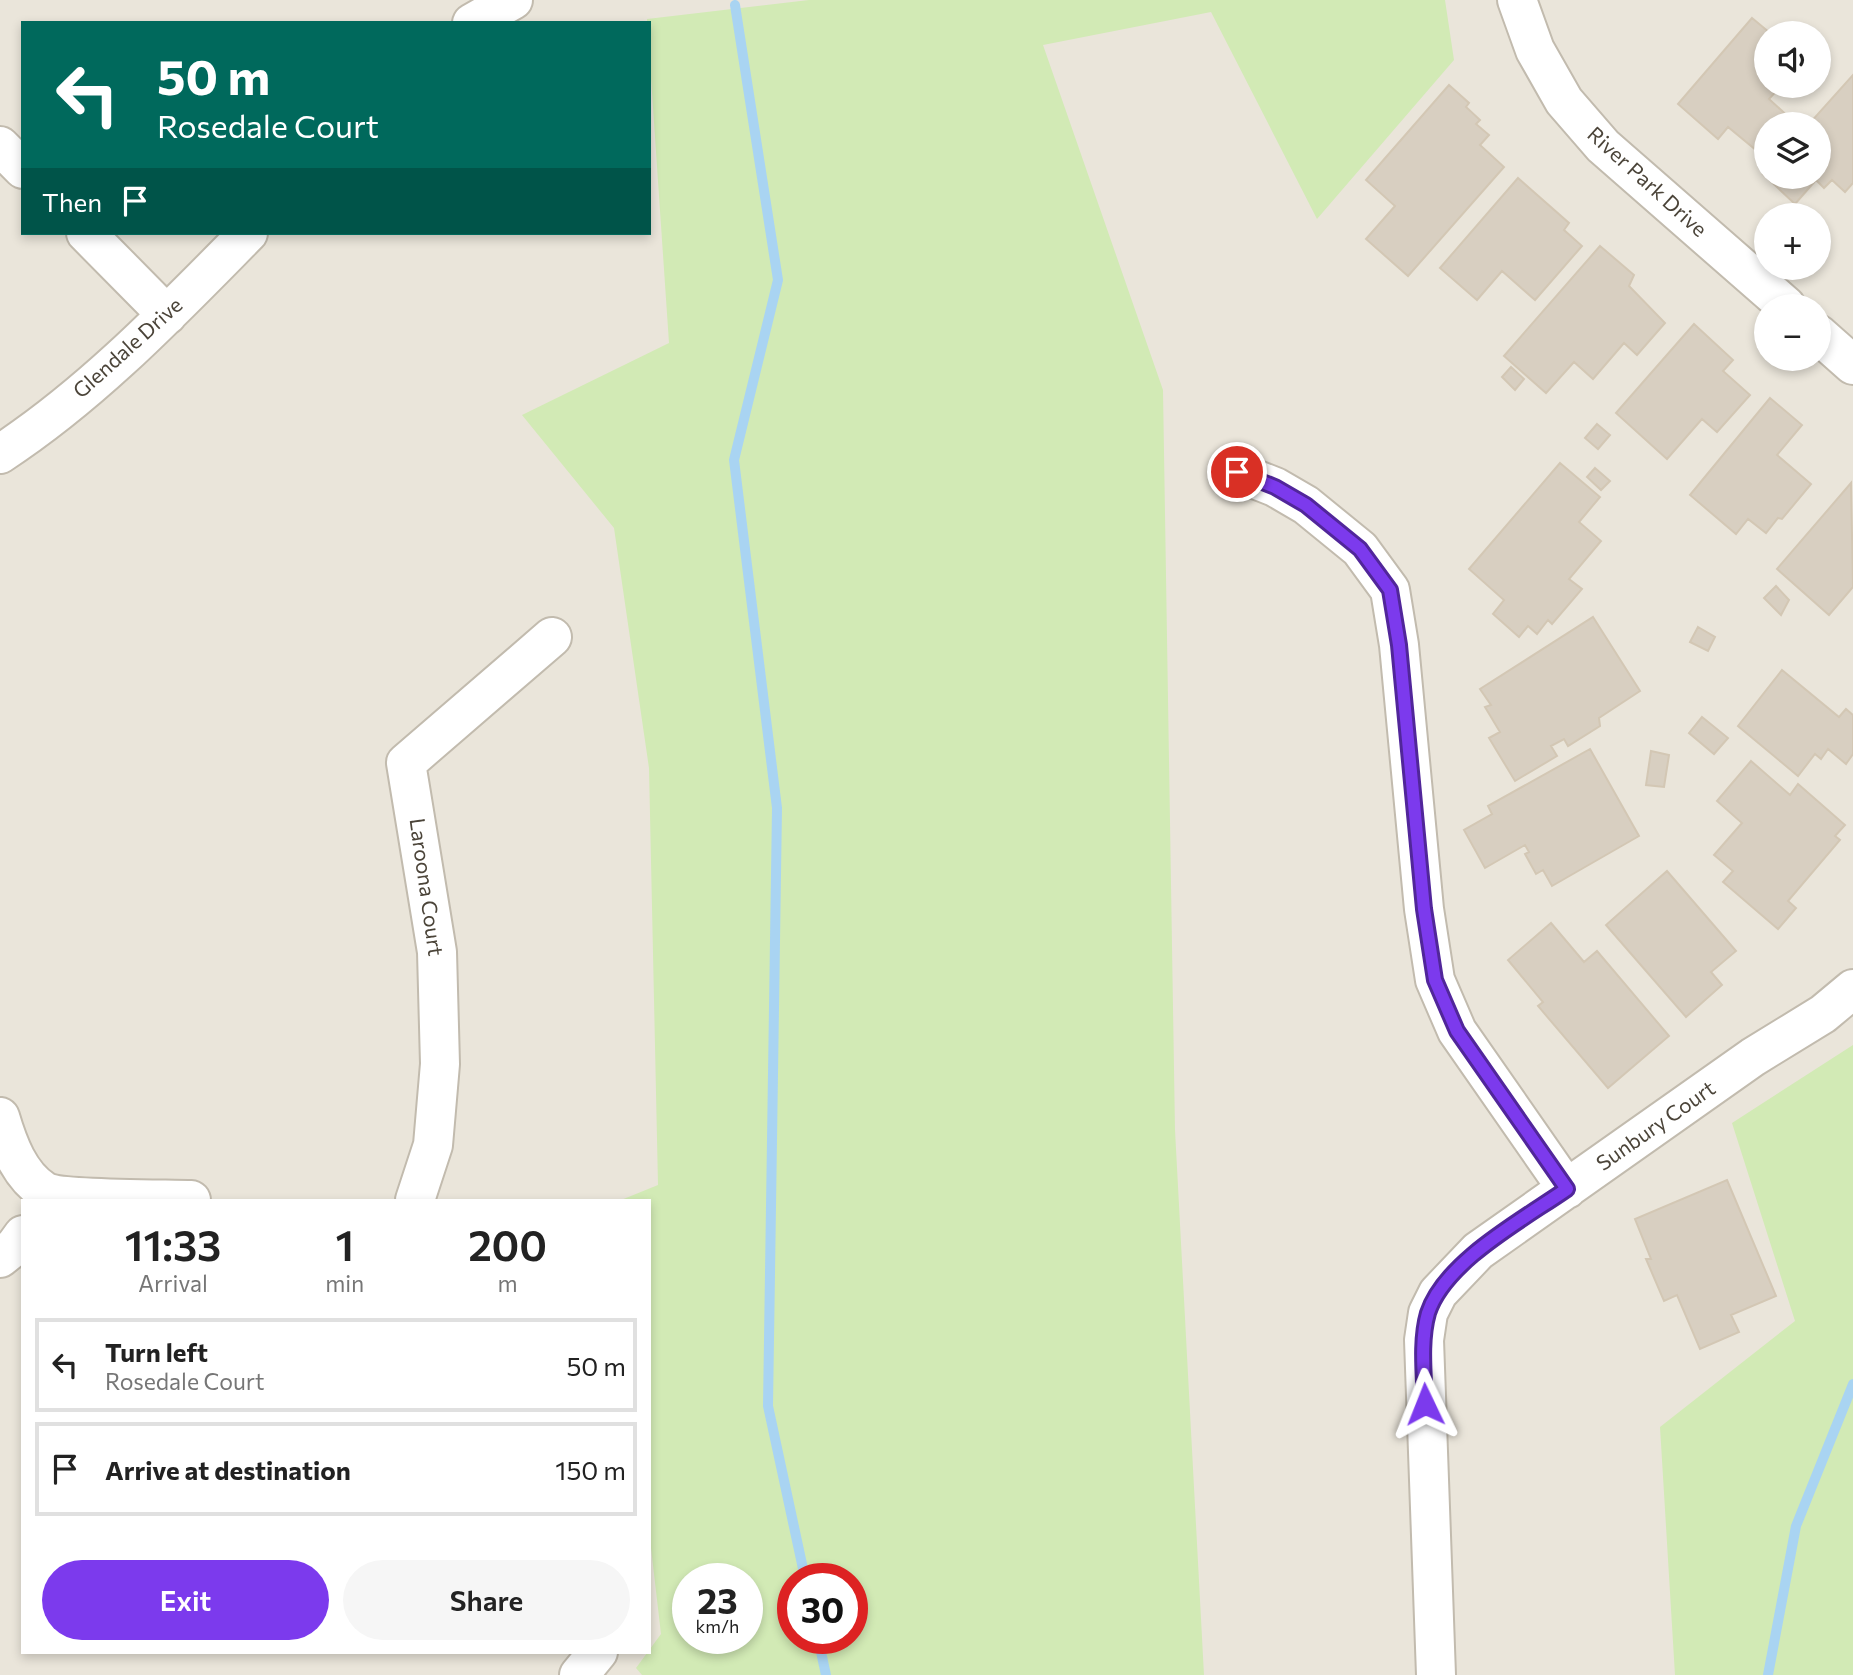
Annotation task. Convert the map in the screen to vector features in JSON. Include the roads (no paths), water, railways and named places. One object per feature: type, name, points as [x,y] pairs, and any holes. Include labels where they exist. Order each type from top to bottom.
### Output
[{"type":"street","points":[[476,21],[513,0]]},
{"type":"street","name":"River Park Drive","points":[[1517,0],[1535,50],[1564,101],[1595,137],[1772,294]]},
{"type":"street","points":[[0,146],[21,167]]},
{"type":"street","points":[[88,235],[167,315]]},
{"type":"street","name":"Glendale Drive","points":[[0,454],[90,383],[167,315],[245,235]]},
{"type":"street","points":[[1831,346],[1853,365]]},
{"type":"street","points":[[1237,472],[1275,487],[1306,505],[1360,549],[1390,590],[1399,645],[1424,909],[1435,980],[1457,1031],[1567,1189]]},
{"type":"street","name":"Laroona Court","points":[[415,1199],[433,1145],[440,1064],[436,952],[406,763],[552,637]]},
{"type":"street","name":"Sunbury Court","points":[[1436,1675],[1424,1340],[1429,1312],[1438,1293],[1478,1251],[1753,1057],[1823,1014],[1853,989]]},
{"type":"street","points":[[0,1117],[15,1156],[44,1196],[154,1199]]},
{"type":"street","points":[[0,1258],[15,1247],[21,1238]]},
{"type":"street","points":[[579,1675],[596,1654]]},
{"type":"waterway","points":[[735,5],[778,280],[734,460],[777,808],[768,1406],[802,1563]]},
{"type":"waterway","points":[[1768,1675],[1796,1526],[1853,1384]]},
{"type":"waterway","points":[[821,1654],[826,1675]]}]
